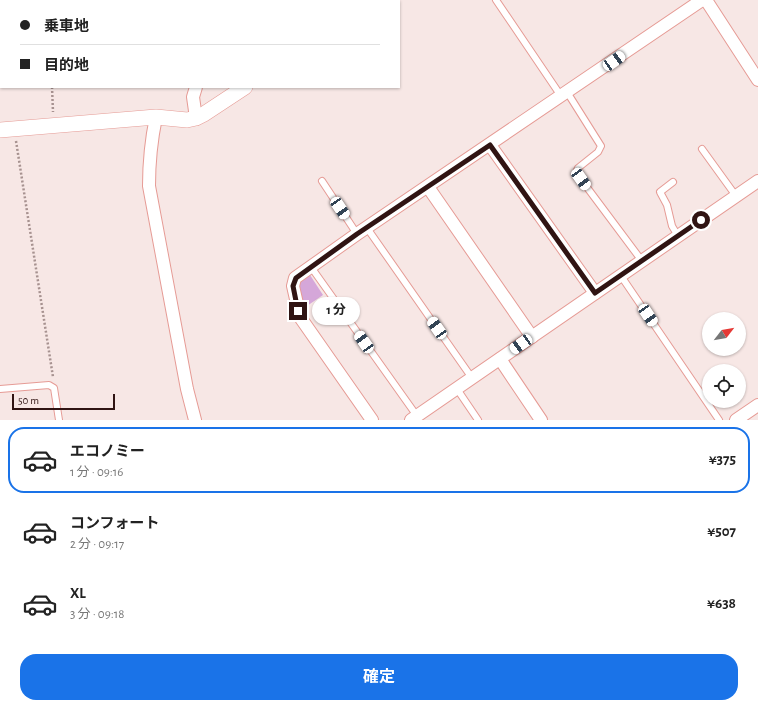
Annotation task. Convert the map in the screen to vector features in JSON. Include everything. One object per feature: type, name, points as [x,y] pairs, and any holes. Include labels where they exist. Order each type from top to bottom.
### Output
[{"type":"street","points":[[372,420],[300,318],[293,286],[296,278],[362,231],[702,0]]},
{"type":"street","points":[[706,0],[758,80]]},
{"type":"street","points":[[196,88],[193,97],[196,118]]},
{"type":"street","points":[[6,129],[156,117],[186,120],[196,118],[243,88]]},
{"type":"street","points":[[156,117],[151,141],[149,186],[187,389],[195,420]]},
{"type":"street","points":[[490,145],[595,293]]},
{"type":"street","points":[[414,418],[758,181]]},
{"type":"street","points":[[428,187],[532,337]]},
{"type":"street","points":[[500,359],[541,420]]},
{"type":"street","points":[[736,420],[756,411]]},
{"type":"lane","points":[[496,0],[601,146],[598,152],[576,170],[577,174],[642,261]]},
{"type":"lane","points":[[702,149],[736,196]]},
{"type":"lane","points":[[322,181],[362,231],[472,378]]},
{"type":"lane","points":[[673,182],[660,192],[667,205],[672,226],[678,236]]},
{"type":"lane","points":[[311,267],[414,418]]},
{"type":"lane","points":[[621,276],[719,420]]},
{"type":"lane","points":[[0,389],[49,385],[54,388],[59,420]]},
{"type":"lane","points":[[456,389],[478,420]]},
{"type":"path","points":[[52,88],[54,125]]},
{"type":"path","points":[[6,129],[16,140],[54,388]]},
{"type":"shaded area","points":[[305,275],[310,275],[323,295],[304,308],[296,283]]},
{"type":"route","points":[[298,311],[293,286],[296,278],[357,234],[490,145],[595,293],[701,220]]}]
